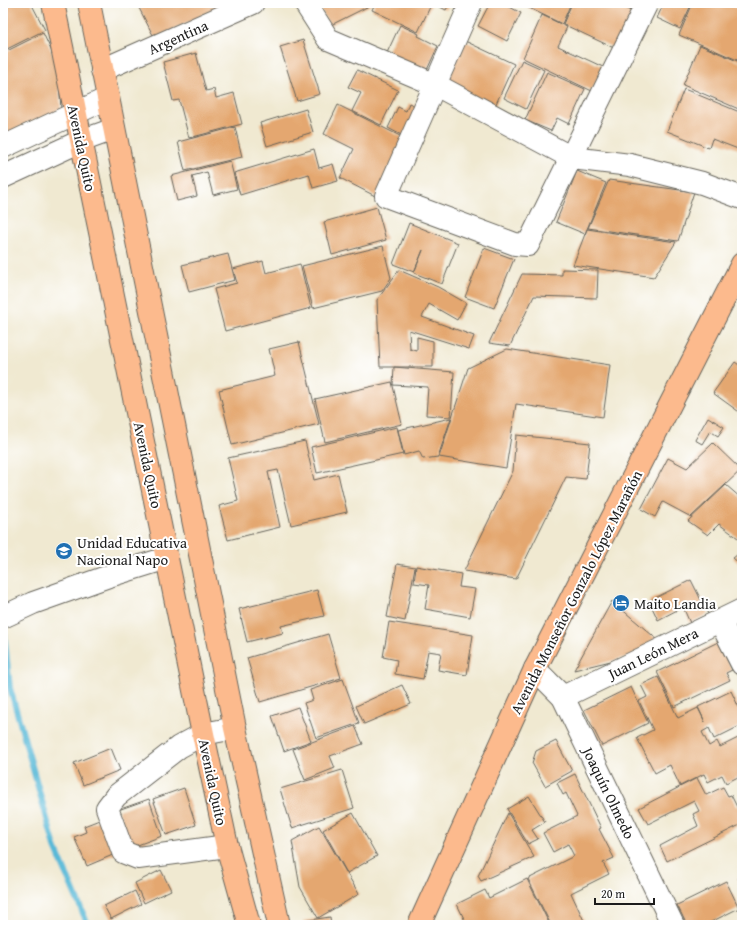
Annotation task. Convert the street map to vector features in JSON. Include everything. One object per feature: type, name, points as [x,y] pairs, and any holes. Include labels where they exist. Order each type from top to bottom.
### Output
[{"type":"highway","name":"Avenida Quito","points":[[53,3],[74,113],[203,734],[227,846],[249,925]]},
{"type":"highway","points":[[89,3],[235,728],[279,925]]},
{"type":"highway","name":"Avenida Monseñor Gonzalo López Marañón","points":[[419,925],[535,669],[742,264]]},
{"type":"street","name":"Argentina","points":[[102,70],[253,3]]},
{"type":"street","points":[[305,3],[328,38],[436,85],[572,158],[630,165],[702,183],[742,198]]},
{"type":"street","points":[[471,3],[386,196],[516,244],[528,245],[647,3]]},
{"type":"street","points":[[3,147],[108,98]]},
{"type":"street","points":[[3,177],[81,141],[114,128]]},
{"type":"street","points":[[3,617],[33,603],[109,576],[167,558]]},
{"type":"street","name":"Juan León Mera","points":[[563,696],[742,610]]},
{"type":"street","points":[[720,621],[742,664]]},
{"type":"street","name":"Joaquín Olmedo","points":[[535,669],[563,696],[673,925]]},
{"type":"street","points":[[227,846],[138,858],[124,852],[107,808],[116,796],[179,747],[203,734],[235,728]]},
{"type":"building","points":[[3,3],[31,3],[45,30],[3,51]]},
{"type":"building","points":[[149,3],[228,3],[155,39],[139,8]]},
{"type":"building","points":[[318,3],[375,3],[329,26]]},
{"type":"building","points":[[375,3],[427,3],[431,5],[418,32],[372,10]]},
{"type":"building","points":[[432,3],[450,3],[446,10]]},
{"type":"building","points":[[490,3],[502,3],[521,13],[507,41],[478,26]]},
{"type":"building","points":[[529,3],[571,3],[562,24],[527,7]]},
{"type":"building","points":[[572,3],[614,3],[633,12],[616,49],[563,24]]},
{"type":"building","points":[[616,3],[636,3],[632,11]]},
{"type":"building","points":[[664,3],[692,3],[680,29],[657,18]]},
{"type":"building","points":[[693,3],[726,3],[742,10],[742,62],[679,35]]},
{"type":"building","points":[[542,15],[567,27],[558,46],[603,67],[592,91],[523,58]]},
{"type":"building","points":[[400,25],[419,34],[418,36],[438,46],[426,72],[386,55]]},
{"type":"building","points":[[43,33],[58,65],[61,110],[7,135],[5,130],[3,131],[3,53]]},
{"type":"building","points":[[303,40],[320,94],[297,101],[280,47]]},
{"type":"building","points":[[465,41],[514,64],[495,106],[445,84]]},
{"type":"building","points":[[700,45],[742,63],[741,110],[683,85]]},
{"type":"building","points":[[196,53],[206,91],[214,89],[216,98],[234,93],[242,124],[189,138],[179,100],[173,101],[163,62]]},
{"type":"building","points":[[522,60],[544,70],[526,109],[504,98]]},
{"type":"building","points":[[357,70],[398,90],[381,125],[352,111],[361,93],[348,87]]},
{"type":"building","points":[[547,72],[585,89],[569,124],[557,118],[551,131],[525,120]]},
{"type":"building","points":[[684,89],[742,113],[742,139],[738,149],[712,139],[709,148],[667,131]]},
{"type":"building","points":[[409,103],[419,108],[405,137],[388,128],[398,107],[406,111]]},
{"type":"building","points":[[338,105],[406,139],[377,197],[340,178],[354,149],[324,134]]},
{"type":"building","points":[[306,109],[313,132],[267,146],[260,123]]},
{"type":"building","points":[[235,127],[242,157],[185,171],[178,142]]},
{"type":"building","points":[[314,149],[319,168],[333,164],[338,181],[313,188],[309,174],[240,195],[234,173]]},
{"type":"building","points":[[230,161],[237,189],[213,195],[207,172],[192,176],[197,196],[177,201],[171,176]]},
{"type":"building","points":[[577,171],[606,183],[585,234],[556,222]]},
{"type":"building","points":[[609,180],[694,192],[678,241],[588,228]]},
{"type":"building","points":[[377,207],[386,240],[332,255],[324,222]]},
{"type":"building","points":[[409,223],[458,243],[442,284],[414,273],[423,250],[414,272],[393,264]]},
{"type":"building","points":[[587,229],[676,242],[654,277],[573,265]]},
{"type":"building","points":[[383,246],[391,278],[382,291],[313,308],[302,266]]},
{"type":"building","points":[[484,248],[514,259],[494,308],[465,297]]},
{"type":"building","points":[[228,254],[235,280],[189,292],[182,265]]},
{"type":"building","points":[[263,261],[266,273],[300,264],[311,308],[225,331],[214,289],[237,283],[233,269]]},
{"type":"building","points":[[562,269],[598,270],[597,298],[534,296],[510,346],[489,343],[522,274],[562,275]]},
{"type":"building","points":[[399,270],[438,287],[466,303],[457,320],[429,304],[422,317],[474,336],[469,349],[409,330],[410,349],[417,351],[417,337],[433,341],[433,367],[380,367],[377,300]]},
{"type":"building","points":[[299,342],[319,424],[232,445],[219,390],[275,376],[269,349]]},
{"type":"building","points":[[507,349],[610,365],[603,417],[516,404],[506,468],[439,457],[468,368]]},
{"type":"building","points":[[735,362],[742,367],[742,414],[713,393]]},
{"type":"building","points":[[394,367],[454,372],[451,417],[426,415],[428,387],[393,385]]},
{"type":"building","points":[[392,382],[402,424],[325,442],[315,399]]},
{"type":"building","points":[[708,417],[724,427],[718,436],[710,431],[702,444],[695,440]]},
{"type":"building","points":[[451,418],[438,457],[423,459],[419,451],[404,455],[398,430]]},
{"type":"building","points":[[397,427],[403,454],[317,473],[311,447]]},
{"type":"building","points":[[516,435],[590,443],[586,479],[566,477],[516,579],[464,571],[513,471]]},
{"type":"building","points":[[305,441],[314,480],[338,474],[347,512],[291,525],[278,470],[268,472],[280,527],[228,540],[219,506],[238,501],[228,458]]},
{"type":"building","points":[[713,443],[741,470],[691,517],[663,502],[655,517],[641,509],[668,458],[687,468]]},
{"type":"building","points":[[726,485],[742,499],[742,541],[719,524],[708,535],[688,521]]},
{"type":"building","points":[[742,551],[742,566],[733,558]]},
{"type":"building","points":[[397,564],[415,567],[405,621],[387,617]]},
{"type":"building","points":[[416,566],[461,574],[459,587],[475,589],[470,617],[425,609],[429,585],[414,583]]},
{"type":"building","points":[[691,580],[708,614],[690,623],[683,607],[658,620],[649,601]]},
{"type":"building","points":[[317,590],[324,616],[281,626],[283,633],[247,642],[239,609]]},
{"type":"building","points":[[612,601],[659,641],[631,656],[574,670]]},
{"type":"building","points":[[389,622],[473,635],[467,675],[438,670],[441,653],[428,651],[423,679],[395,674],[397,660],[383,657]]},
{"type":"building","points":[[328,634],[341,678],[260,702],[247,658]]},
{"type":"building","points":[[718,642],[732,670],[726,673],[730,680],[674,707],[657,672]]},
{"type":"building","points":[[658,677],[678,718],[698,708],[705,722],[698,707],[731,691],[742,714],[742,725],[714,739],[709,728],[702,732],[709,746],[717,741],[720,747],[742,736],[742,775],[726,783],[722,775],[708,782],[704,774],[680,786],[670,765],[655,773],[637,738],[653,730],[639,701],[647,697],[641,685]]},
{"type":"building","points":[[343,679],[359,723],[316,738],[304,703],[313,700],[310,690]]},
{"type":"building","points":[[402,685],[411,704],[364,724],[356,706]]},
{"type":"building","points":[[631,687],[648,723],[602,746],[584,710]]},
{"type":"building","points":[[298,707],[311,741],[284,751],[272,716]]},
{"type":"building","points":[[355,726],[363,744],[330,756],[335,768],[305,780],[293,749]]},
{"type":"building","points":[[556,741],[572,771],[545,786],[532,763],[536,751]]},
{"type":"building","points":[[111,748],[120,770],[83,785],[74,763]]},
{"type":"building","points":[[342,770],[354,808],[292,828],[280,789]]},
{"type":"building","points":[[575,774],[601,828],[599,829],[614,858],[603,863],[609,874],[571,893],[586,925],[551,925],[528,879],[574,856],[568,844],[553,852],[543,833],[577,816],[566,793],[563,795],[557,783]]},
{"type":"building","points":[[697,778],[706,795],[723,787],[728,796],[731,795],[737,807],[742,804],[742,824],[667,861],[660,846],[698,826],[693,814],[699,811],[694,801],[648,824],[639,808]]},
{"type":"building","points":[[184,788],[196,825],[166,835],[153,799]]},
{"type":"building","points":[[529,796],[545,822],[532,830],[538,839],[528,844],[507,809]]},
{"type":"building","points":[[149,799],[162,836],[132,847],[118,810]]},
{"type":"building","points":[[353,813],[377,856],[347,873],[323,830]]},
{"type":"building","points":[[508,813],[534,857],[481,881],[478,876]]},
{"type":"building","points":[[107,817],[122,851],[87,866],[74,837],[86,832],[84,826]]},
{"type":"building","points":[[319,826],[359,894],[318,918],[300,887],[292,841]]},
{"type":"building","points":[[161,870],[171,890],[144,903],[135,883]]},
{"type":"building","points":[[742,876],[742,886],[738,878]]},
{"type":"building","points":[[527,879],[550,925],[467,925],[457,904],[485,890],[489,898]]},
{"type":"building","points":[[726,881],[739,908],[705,925],[687,925],[677,905]]},
{"type":"building","points":[[135,891],[141,904],[111,919],[104,906]]},
{"type":"building","points":[[330,917],[331,925],[304,925],[303,921]]},
{"type":"waterway","points":[[3,503],[3,515]]},
{"type":"waterway","points":[[3,623],[10,688],[55,847],[88,925]]},
{"type":"place","name":"Unidad Educativa Nacional Napo","points":[[64,551]]},
{"type":"place","name":"Maito Landia","points":[[621,603]]}]
